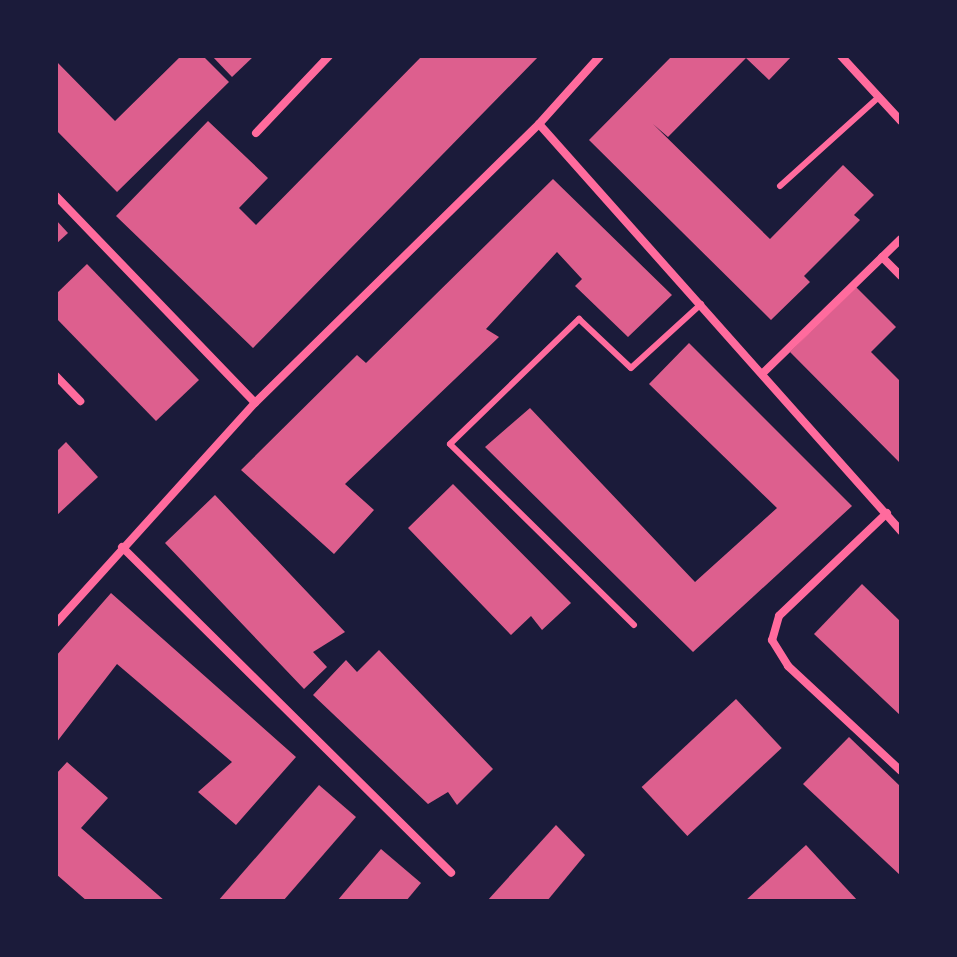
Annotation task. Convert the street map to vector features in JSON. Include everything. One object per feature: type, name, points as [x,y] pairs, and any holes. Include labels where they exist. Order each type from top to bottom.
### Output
[{"type":"street","points":[[256,133],[329,56]]},
{"type":"street","points":[[56,623],[255,403],[539,124],[600,56]]},
{"type":"street","points":[[841,56],[901,121]]},
{"type":"street","points":[[539,124],[901,531]]},
{"type":"street","points":[[56,196],[255,403]]},
{"type":"street","points":[[763,373],[901,239]]},
{"type":"street","points":[[882,257],[901,276]]},
{"type":"street","points":[[56,376],[80,401]]},
{"type":"street","points":[[887,513],[779,616],[772,640],[788,666],[901,771]]},
{"type":"street","points":[[122,547],[451,873]]},
{"type":"lane","points":[[780,186],[879,97]]},
{"type":"lane","points":[[634,625],[450,444],[579,319],[631,368],[701,304]]},
{"type":"building","points":[[181,56],[203,56],[229,82],[117,192],[56,130],[56,61],[115,121]]},
{"type":"building","points":[[212,56],[254,56],[232,77]]},
{"type":"building","points":[[422,56],[539,56],[253,348],[116,216],[208,121],[268,178],[239,208],[256,225]]},
{"type":"building","points":[[672,56],[792,56],[769,80],[746,58],[668,137],[653,124],[770,239],[843,165],[874,195],[854,215],[860,220],[804,276],[810,282],[771,320],[589,140]]},
{"type":"building","points":[[553,179],[672,295],[628,337],[575,286],[582,279],[557,252],[486,329],[499,337],[345,484],[374,510],[334,554],[241,470],[357,355],[366,363]]},
{"type":"building","points":[[56,220],[68,233],[56,244]]},
{"type":"building","points":[[87,264],[199,380],[156,421],[56,318],[56,294]]},
{"type":"building","points":[[856,287],[896,327],[871,352],[901,382],[901,464],[790,352]]},
{"type":"building","points":[[689,343],[852,506],[693,652],[485,447],[530,408],[695,582],[777,508],[649,384]]},
{"type":"building","points":[[66,442],[98,477],[56,516],[56,452]]},
{"type":"building","points":[[453,484],[571,603],[542,630],[531,616],[511,635],[408,528]]},
{"type":"building","points":[[215,495],[345,632],[313,652],[327,667],[304,689],[165,543]]},
{"type":"building","points":[[862,584],[901,622],[901,716],[814,634]]},
{"type":"building","points":[[111,593],[296,757],[236,825],[198,792],[232,762],[117,664],[56,743],[56,656]]},
{"type":"building","points":[[379,650],[493,769],[457,805],[448,792],[428,804],[313,695],[346,660],[357,672]]},
{"type":"building","points":[[736,699],[782,748],[687,836],[642,787]]},
{"type":"building","points":[[849,737],[901,787],[901,876],[803,784]]},
{"type":"building","points":[[67,762],[108,798],[81,828],[165,901],[87,901],[56,874],[56,774]]},
{"type":"building","points":[[319,785],[356,817],[283,901],[218,901]]},
{"type":"building","points":[[556,825],[585,855],[547,901],[487,901]]},
{"type":"building","points":[[806,845],[858,901],[745,901]]},
{"type":"building","points":[[381,849],[421,883],[406,901],[337,901]]}]
